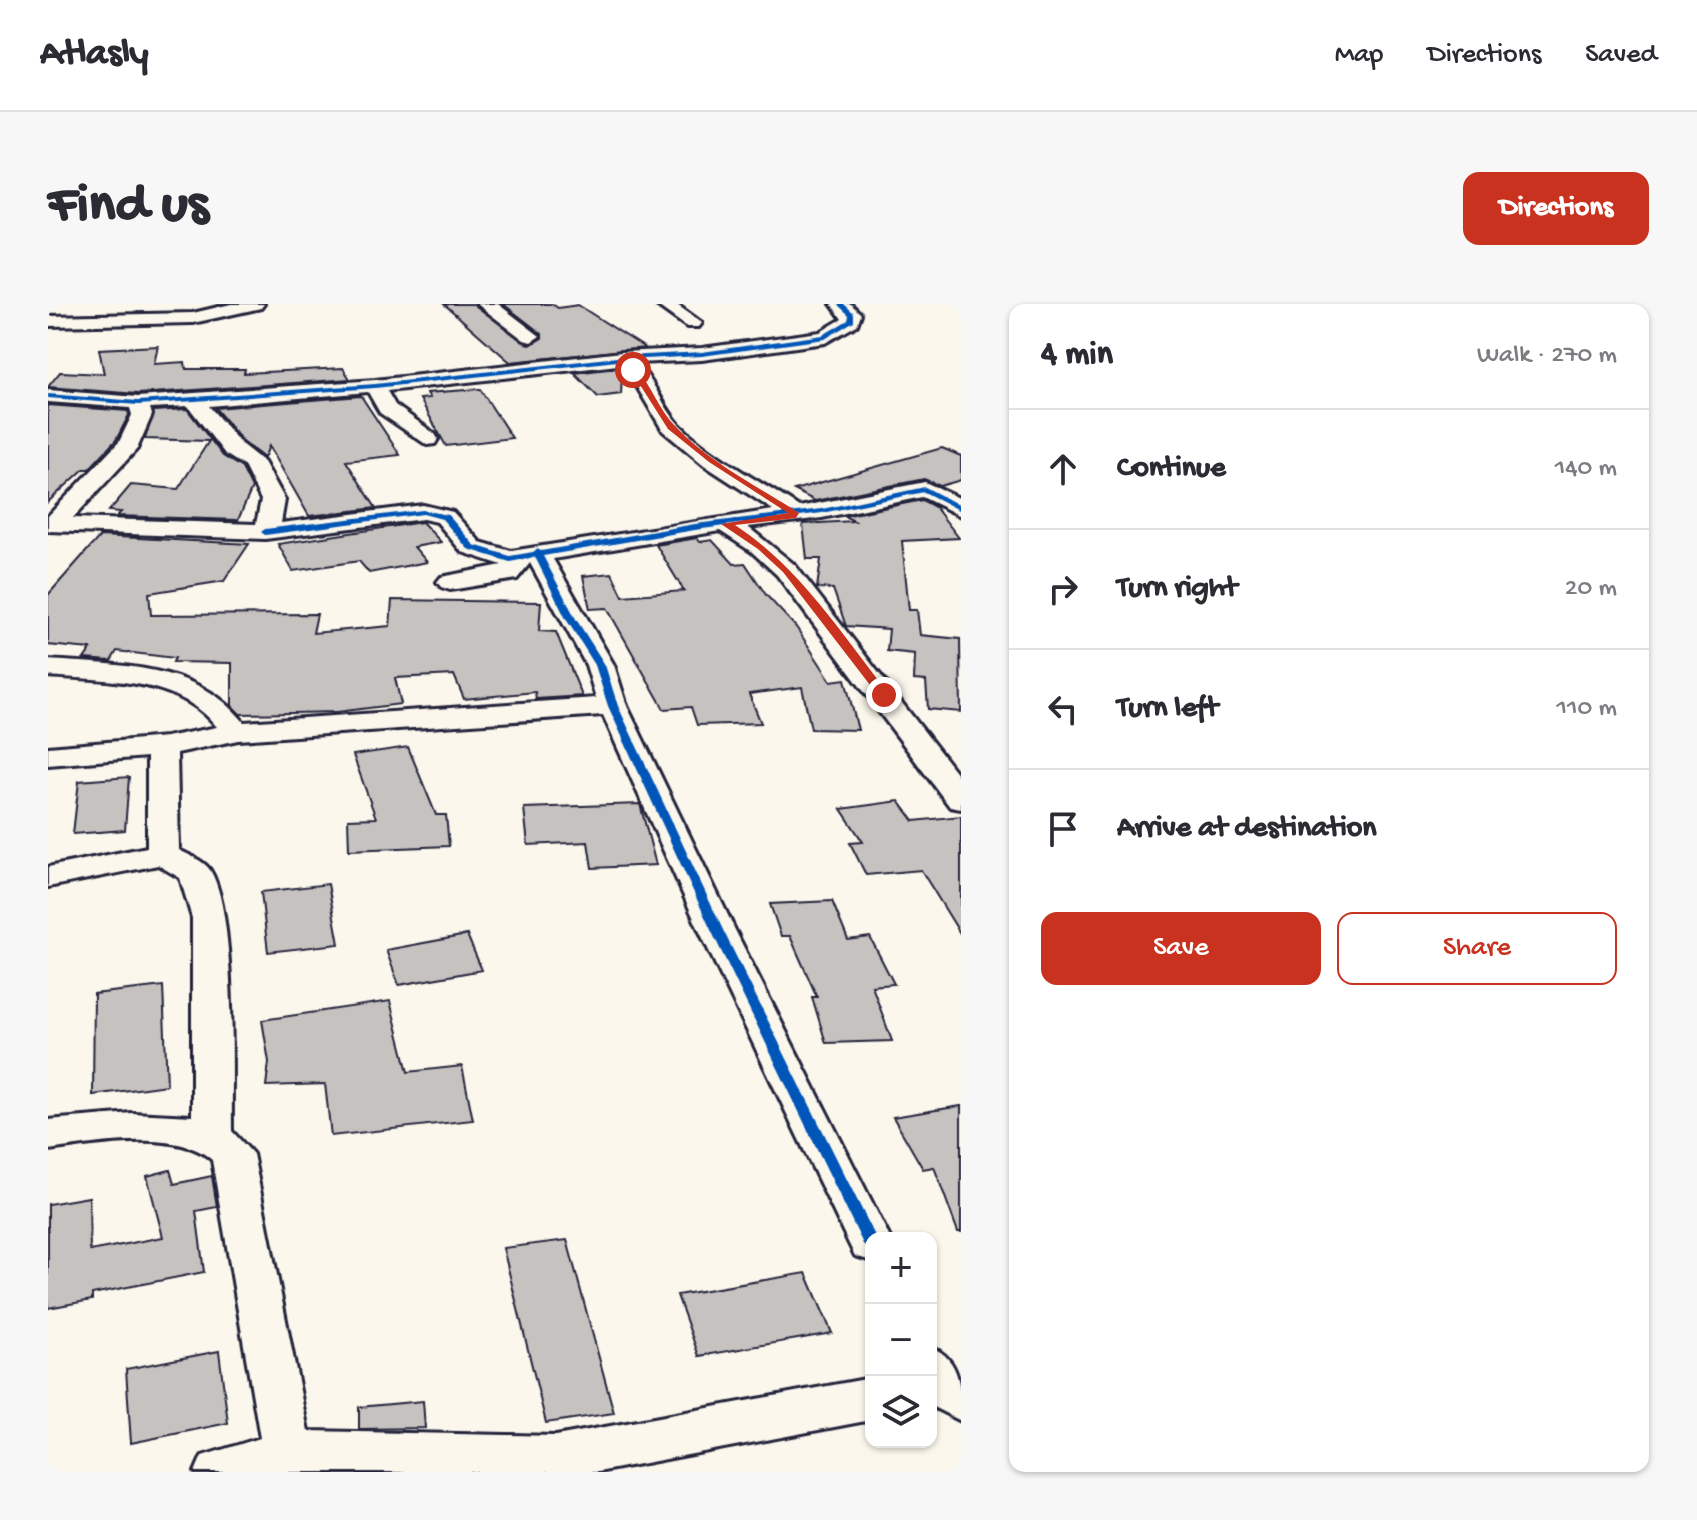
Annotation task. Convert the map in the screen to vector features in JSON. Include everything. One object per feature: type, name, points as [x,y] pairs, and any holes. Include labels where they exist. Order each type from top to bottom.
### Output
[{"type":"street","points":[[48,321],[152,312],[193,318],[255,304]]},
{"type":"street","points":[[486,304],[531,336]]},
{"type":"street","points":[[664,304],[693,323]]},
{"type":"street","points":[[48,396],[138,403],[375,386],[622,358],[702,354],[825,337],[851,321],[852,314],[840,304]]},
{"type":"street","points":[[622,358],[646,384],[670,427],[712,460],[796,515]]},
{"type":"street","points":[[375,386],[387,409],[427,439]]},
{"type":"street","points":[[205,398],[198,406],[233,449],[253,462],[273,500],[265,532]]},
{"type":"street","points":[[50,525],[129,444],[142,415],[138,403]]},
{"type":"street","points":[[50,525],[265,532],[423,512],[445,517],[471,547],[523,555],[796,515],[925,489],[961,509]]},
{"type":"street","points":[[726,524],[761,547],[786,570],[961,800]]},
{"type":"street","points":[[450,582],[508,574],[523,555]]},
{"type":"street","points":[[523,555],[571,619],[600,665],[613,706],[717,930],[865,1232]]},
{"type":"street","points":[[48,668],[148,678],[189,688],[227,715],[236,731]]},
{"type":"street","points":[[48,756],[162,746],[236,731],[613,706]]},
{"type":"street","points":[[162,746],[163,854]]},
{"type":"street","points":[[48,877],[163,854],[195,873],[209,918],[212,1137]]},
{"type":"street","points":[[48,1135],[120,1129],[186,1129],[212,1137],[232,1154],[287,1452]]},
{"type":"street","points":[[220,1472],[287,1452],[556,1458],[865,1400]]},
{"type":"building","points":[[444,304],[474,304],[530,345],[542,338],[542,334],[503,304],[552,304],[558,308],[578,305],[645,348],[510,362]]},
{"type":"building","points":[[158,346],[154,364],[185,362],[186,369],[245,369],[244,373],[343,368],[350,379],[138,394],[48,387],[60,372],[104,374],[99,349]]},
{"type":"building","points":[[617,368],[622,375],[621,394],[598,397],[574,373]]},
{"type":"building","points":[[480,389],[512,438],[446,446],[420,399],[430,398],[427,393]]},
{"type":"building","points":[[361,396],[400,455],[346,461],[376,508],[309,516],[269,446],[264,458],[243,442],[215,408]]},
{"type":"building","points":[[48,405],[128,411],[129,415],[116,440],[89,469],[84,469],[48,502]]},
{"type":"building","points":[[187,409],[223,456],[242,468],[252,488],[238,520],[117,516],[121,512],[109,511],[131,485],[178,489],[209,441],[145,439],[154,411]]},
{"type":"building","points":[[942,448],[961,456],[961,480],[940,486],[924,479],[815,501],[794,490]]},
{"type":"building","points":[[922,500],[935,507],[959,538],[902,541],[909,610],[917,610],[920,635],[960,639],[961,712],[928,709],[926,681],[914,680],[915,654],[887,651],[889,629],[846,626],[833,589],[817,588],[821,559],[807,559],[803,524],[854,521],[844,516]]},
{"type":"building","points":[[422,522],[441,542],[414,547],[427,562],[369,573],[359,561],[293,571],[278,544]]},
{"type":"building","points":[[100,536],[249,544],[224,581],[149,593],[151,615],[317,614],[313,633],[390,626],[392,600],[541,602],[539,631],[556,632],[582,696],[536,699],[535,692],[464,699],[454,675],[395,678],[401,704],[337,712],[240,714],[232,706],[232,663],[173,662],[175,658],[117,651],[111,661],[84,659],[91,649],[48,645],[48,595]]},
{"type":"building","points":[[697,538],[700,542],[712,540],[734,564],[745,563],[766,595],[796,627],[831,681],[845,679],[858,730],[811,729],[802,687],[749,694],[761,723],[697,725],[691,707],[664,709],[607,608],[590,609],[583,576],[612,573],[623,596],[684,591],[656,545]]},
{"type":"building","points":[[408,747],[436,815],[446,815],[449,846],[349,850],[348,819],[376,818],[353,755]]},
{"type":"building","points":[[129,777],[125,830],[73,834],[79,781]]},
{"type":"building","points":[[899,801],[914,821],[961,816],[961,935],[921,870],[866,875],[850,843],[863,842],[841,809]]},
{"type":"building","points":[[640,804],[656,865],[592,868],[588,842],[528,845],[524,808]]},
{"type":"building","points":[[328,884],[339,944],[268,952],[261,892]]},
{"type":"building","points":[[832,901],[848,940],[870,937],[894,984],[872,986],[892,1041],[826,1043],[812,997],[817,997],[790,936],[781,936],[770,904]]},
{"type":"building","points":[[467,935],[482,970],[399,985],[386,950]]},
{"type":"building","points":[[163,986],[167,1085],[93,1095],[94,994]]},
{"type":"building","points":[[390,1001],[408,1072],[462,1066],[473,1120],[331,1136],[325,1084],[266,1086],[269,1062],[262,1020]]},
{"type":"building","points":[[961,1106],[961,1232],[958,1232],[934,1167],[923,1169],[893,1117]]},
{"type":"building","points":[[170,1170],[174,1184],[212,1176],[217,1207],[196,1211],[204,1272],[92,1294],[92,1300],[48,1308],[48,1204],[89,1197],[90,1251],[163,1237],[147,1176]]},
{"type":"building","points":[[567,1240],[614,1413],[546,1423],[503,1248]]},
{"type":"building","points":[[806,1273],[832,1333],[699,1356],[677,1295]]},
{"type":"building","points":[[219,1351],[228,1423],[131,1443],[126,1369]]},
{"type":"building","points":[[423,1401],[425,1428],[359,1429],[359,1407]]},
{"type":"cycle path","points":[[48,396],[138,403],[375,386],[626,358],[702,354],[825,337],[851,321],[852,314],[840,304]]},
{"type":"cycle path","points":[[265,532],[423,512],[445,517],[471,547],[510,559],[695,527],[822,511],[925,489],[961,509]]},
{"type":"cycle path","points":[[537,552],[571,619],[600,665],[613,706],[717,930],[865,1232]]},
{"type":"route","points":[[633,370],[646,384],[670,427],[712,460],[796,515],[726,524],[761,547],[786,570],[818,616],[884,695]]}]
